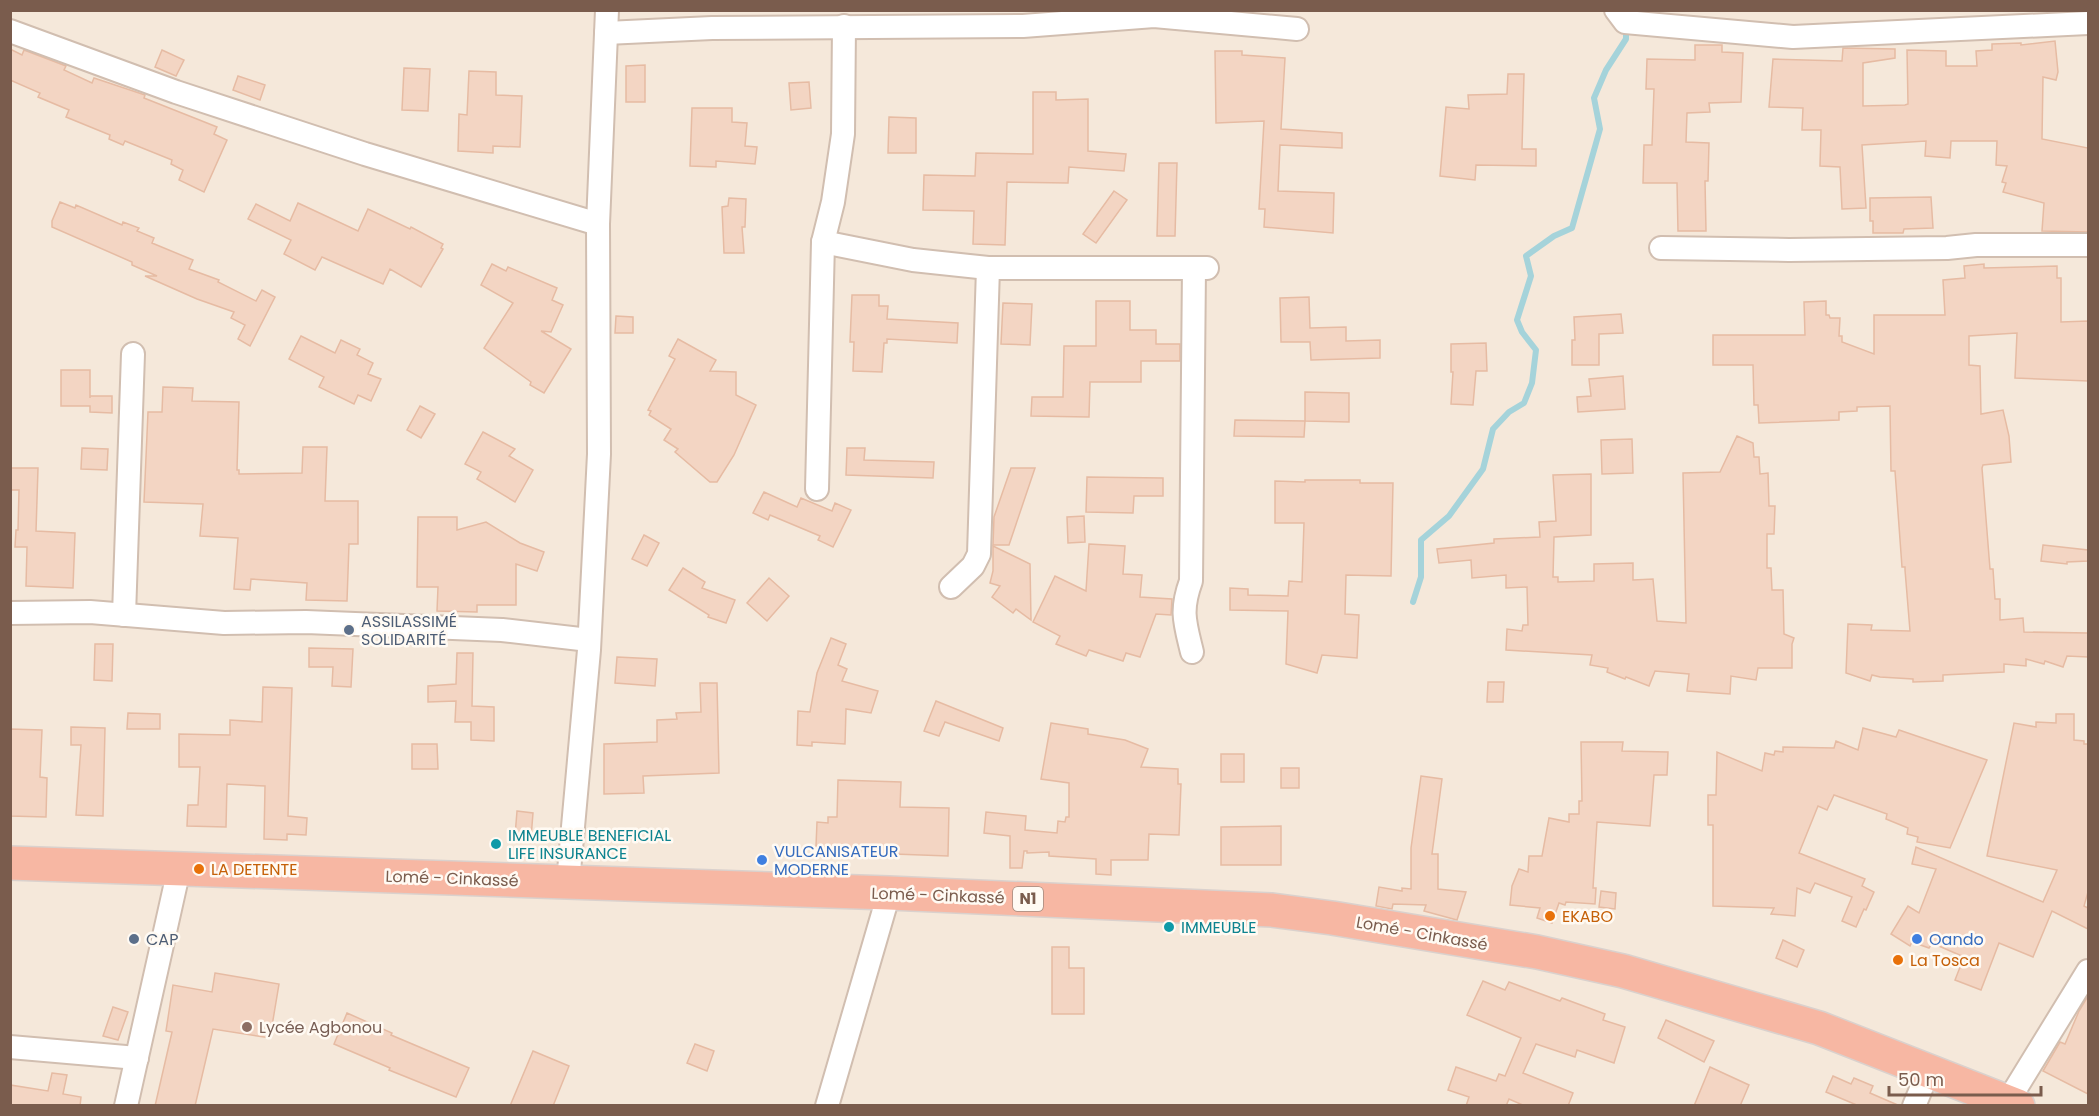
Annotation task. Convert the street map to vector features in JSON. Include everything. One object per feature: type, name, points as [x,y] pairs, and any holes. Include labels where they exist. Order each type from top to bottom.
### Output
[{"type":"highway","name":"Lomé - Cinkassé","points":[[10,863],[889,893],[1272,910],[1537,952],[1623,971],[1819,1028],[2013,1103]]},
{"type":"street","points":[[568,882],[589,640],[599,454],[598,225],[607,10]]},
{"type":"street","points":[[1616,10],[1625,22],[1793,37],[2088,23]]},
{"type":"street","points":[[606,33],[712,28],[1023,26],[1154,13],[1297,29]]},
{"type":"street","points":[[817,489],[823,242],[833,202],[843,134],[844,26]]},
{"type":"street","points":[[10,31],[176,92],[376,157],[598,225]]},
{"type":"street","points":[[823,242],[913,260],[988,268],[1201,268],[1191,581],[1184,599],[1184,619],[1192,652]]},
{"type":"street","points":[[1661,248],[1789,250],[1947,248],[1976,245],[2088,245]]},
{"type":"street","points":[[951,587],[973,566],[979,554],[988,268]]},
{"type":"street","points":[[124,615],[133,354]]},
{"type":"street","points":[[10,613],[90,612],[224,623],[306,622],[502,630],[589,640]]},
{"type":"street","points":[[126,1106],[179,869]]},
{"type":"street","points":[[827,1106],[889,893]]},
{"type":"street","points":[[2013,1103],[2088,971]]},
{"type":"street","points":[[10,1047],[137,1059]]},
{"type":"street","points":[[1914,1106],[1929,1070]]},
{"type":"shaded area","points":[[11,11],[2088,11],[2088,1105],[11,1105]]},
{"type":"building","points":[[2055,41],[2058,72],[2056,80],[2043,77],[2042,139],[2088,148],[2088,232],[2042,231],[2044,203],[2003,192],[2006,183],[2002,182],[2007,166],[1996,165],[1997,141],[1951,141],[1950,158],[1925,156],[1926,141],[1862,145],[1866,208],[1842,209],[1840,167],[1820,166],[1821,130],[1802,130],[1803,108],[1769,107],[1773,59],[1842,61],[1843,48],[1895,49],[1895,58],[1863,63],[1863,106],[1905,105],[1908,104],[1907,50],[1946,51],[1946,66],[1977,66],[1976,51],[1992,50],[1992,44],[2021,43],[2021,45]]},
{"type":"building","points":[[1695,45],[1722,45],[1722,52],[1743,53],[1741,102],[1709,103],[1710,112],[1687,113],[1686,142],[1709,143],[1708,181],[1705,181],[1706,231],[1678,231],[1677,183],[1643,183],[1644,145],[1652,145],[1654,89],[1646,89],[1647,59],[1695,60]]},
{"type":"building","points":[[10,49],[22,55],[24,50],[66,66],[64,70],[92,83],[94,78],[145,95],[144,98],[217,127],[214,134],[227,140],[204,192],[179,180],[183,170],[171,164],[172,160],[125,141],[123,145],[109,139],[110,135],[66,117],[69,110],[38,97],[40,93],[10,80]]},
{"type":"building","points":[[162,50],[184,60],[176,76],[155,67]]},
{"type":"building","points":[[1215,51],[1242,51],[1242,55],[1285,58],[1281,129],[1342,133],[1342,148],[1280,145],[1278,191],[1334,193],[1333,233],[1264,227],[1265,209],[1259,209],[1264,121],[1216,123]]},
{"type":"building","points":[[645,65],[645,102],[626,102],[626,66]]},
{"type":"building","points":[[404,68],[430,69],[428,111],[402,110]]},
{"type":"building","points":[[469,71],[496,72],[496,95],[522,96],[520,147],[493,146],[493,153],[458,151],[459,114],[467,115]]},
{"type":"building","points":[[1508,74],[1524,74],[1522,149],[1536,149],[1536,166],[1476,165],[1475,180],[1440,176],[1446,107],[1469,109],[1468,95],[1507,94]]},
{"type":"building","points":[[238,76],[265,85],[260,100],[233,90]]},
{"type":"building","points":[[809,82],[811,108],[791,110],[789,83]]},
{"type":"building","points":[[1033,92],[1056,92],[1056,100],[1088,99],[1088,151],[1126,154],[1124,171],[1069,167],[1068,183],[1007,182],[1005,245],[973,244],[974,211],[923,210],[924,175],[975,176],[976,153],[1033,154]]},
{"type":"building","points":[[692,108],[732,108],[732,122],[747,123],[745,146],[757,147],[755,164],[716,161],[716,167],[690,166]]},
{"type":"building","points":[[889,117],[916,118],[916,153],[888,153]]},
{"type":"building","points":[[1159,163],[1177,163],[1175,236],[1157,236]]},
{"type":"building","points":[[1114,191],[1127,200],[1096,243],[1083,234]]},
{"type":"building","points":[[1931,197],[1933,228],[1904,229],[1903,233],[1873,233],[1873,221],[1870,221],[1870,198]]},
{"type":"building","points":[[729,198],[746,199],[745,227],[742,227],[744,253],[724,253],[722,207],[728,206]]},
{"type":"building","points":[[60,202],[75,208],[76,205],[122,225],[123,222],[139,228],[137,231],[154,238],[152,243],[193,260],[189,269],[219,280],[218,282],[256,301],[262,290],[275,297],[250,346],[238,339],[245,325],[231,318],[234,312],[197,299],[145,276],[157,276],[132,265],[132,262],[52,227],[52,221]]},
{"type":"building","points":[[298,203],[358,231],[368,209],[410,229],[411,227],[443,244],[441,248],[443,249],[421,287],[390,269],[383,284],[322,257],[315,270],[284,254],[291,240],[248,219],[256,204],[290,221]]},
{"type":"building","points":[[492,264],[506,271],[508,267],[557,288],[552,300],[563,305],[551,332],[541,331],[571,349],[544,393],[530,385],[531,382],[484,348],[513,303],[481,285]]},
{"type":"building","points":[[1984,264],[1984,268],[2057,266],[2057,278],[2061,278],[2061,322],[2088,321],[2088,381],[2015,378],[2017,333],[1969,336],[1969,365],[1980,366],[1981,414],[2003,410],[2009,436],[2011,462],[1983,465],[1982,468],[1990,569],[1993,569],[1995,599],[2000,599],[2000,620],[2023,618],[2024,632],[2088,633],[2088,657],[2067,656],[2063,667],[2045,661],[2044,664],[2026,659],[2026,666],[2004,664],[2004,672],[1943,675],[1943,681],[1913,682],[1913,679],[1872,675],[1870,681],[1846,673],[1848,624],[1872,625],[1871,630],[1910,631],[1905,567],[1902,567],[1895,471],[1891,471],[1890,406],[1857,407],[1857,411],[1839,412],[1839,420],[1759,423],[1758,405],[1754,405],[1753,365],[1713,365],[1713,335],[1805,335],[1804,302],[1826,301],[1826,315],[1830,318],[1840,318],[1839,336],[1842,336],[1842,342],[1874,354],[1874,315],[1945,315],[1943,280],[1965,278],[1964,266]]},
{"type":"building","points":[[852,295],[879,295],[879,306],[888,306],[887,319],[958,323],[957,343],[887,339],[887,343],[884,343],[882,372],[853,371],[854,342],[850,342]]},
{"type":"building","points":[[1309,297],[1310,328],[1346,327],[1346,341],[1380,340],[1380,358],[1311,360],[1310,342],[1281,342],[1280,298]]},
{"type":"building","points":[[1096,301],[1130,301],[1130,330],[1156,330],[1156,344],[1180,344],[1180,361],[1141,361],[1141,382],[1090,382],[1089,417],[1031,416],[1032,397],[1063,397],[1064,346],[1096,346]]},
{"type":"building","points":[[1003,303],[1032,304],[1030,345],[1001,344]]},
{"type":"building","points":[[1621,314],[1623,333],[1599,334],[1599,365],[1572,365],[1572,340],[1575,340],[1574,317]]},
{"type":"building","points":[[616,316],[633,317],[633,333],[615,333]]},
{"type":"building","points":[[301,336],[335,353],[341,340],[360,349],[357,355],[373,363],[368,374],[381,379],[371,401],[358,395],[354,404],[319,387],[324,377],[289,359]]},
{"type":"building","points":[[678,339],[716,360],[710,371],[736,372],[736,395],[756,405],[734,455],[717,482],[710,482],[675,452],[678,449],[664,440],[671,429],[649,415],[651,411],[648,410],[675,359],[669,356]]},
{"type":"building","points":[[1486,343],[1487,371],[1476,371],[1473,405],[1451,404],[1453,372],[1451,372],[1451,344]]},
{"type":"building","points":[[61,370],[90,370],[90,396],[112,396],[112,413],[90,412],[90,406],[61,406]]},
{"type":"building","points":[[1623,376],[1625,409],[1578,412],[1577,397],[1591,396],[1589,379]]},
{"type":"building","points":[[163,387],[193,388],[192,401],[239,402],[237,470],[239,474],[302,473],[303,447],[327,447],[325,501],[358,501],[358,544],[349,544],[347,601],[306,600],[307,583],[251,579],[250,590],[234,589],[238,538],[200,536],[203,504],[144,502],[148,412],[162,412]]},
{"type":"building","points":[[1305,392],[1349,393],[1349,422],[1305,421]]},
{"type":"building","points":[[420,406],[435,414],[421,438],[407,430]]},
{"type":"building","points":[[1235,420],[1305,421],[1304,437],[1234,436]]},
{"type":"building","points":[[483,432],[515,449],[509,456],[533,470],[515,502],[477,479],[481,472],[465,464]]},
{"type":"building","points":[[1737,436],[1753,443],[1754,457],[1759,457],[1760,474],[1768,473],[1769,506],[1775,506],[1774,534],[1767,534],[1767,568],[1771,568],[1772,590],[1783,590],[1784,634],[1794,638],[1792,668],[1758,668],[1756,680],[1731,676],[1730,694],[1687,691],[1689,674],[1655,671],[1649,686],[1607,672],[1608,668],[1590,665],[1592,655],[1506,650],[1507,629],[1522,631],[1523,625],[1528,625],[1527,587],[1506,588],[1506,575],[1472,578],[1471,560],[1439,563],[1437,549],[1494,543],[1494,539],[1540,537],[1539,522],[1556,521],[1553,475],[1591,474],[1591,535],[1554,537],[1553,577],[1558,577],[1558,582],[1594,581],[1594,564],[1633,563],[1633,580],[1653,579],[1657,621],[1686,623],[1683,473],[1720,472]]},
{"type":"building","points":[[1632,439],[1633,473],[1602,474],[1601,440]]},
{"type":"building","points":[[82,448],[108,449],[107,470],[81,469]]},
{"type":"building","points":[[847,448],[865,448],[864,460],[934,462],[933,478],[846,475]]},
{"type":"building","points":[[10,468],[38,468],[36,531],[75,533],[73,588],[26,586],[27,547],[15,547],[16,530],[18,530],[19,490],[10,490]]},
{"type":"building","points":[[1011,468],[1035,468],[1009,545],[993,545],[994,517]]},
{"type":"building","points":[[1087,477],[1163,478],[1163,496],[1134,496],[1133,513],[1086,512]]},
{"type":"building","points":[[1305,480],[1360,480],[1360,483],[1393,483],[1391,576],[1346,575],[1345,614],[1359,615],[1357,658],[1322,655],[1317,673],[1286,664],[1288,611],[1230,610],[1230,588],[1248,589],[1248,595],[1288,596],[1289,581],[1302,582],[1304,523],[1275,523],[1275,481],[1305,482]]},
{"type":"building","points":[[764,492],[797,507],[801,498],[832,511],[835,503],[851,510],[833,547],[818,540],[820,536],[770,515],[768,520],[753,513]]},
{"type":"building","points":[[1084,516],[1085,542],[1068,543],[1067,517]]},
{"type":"building","points":[[418,517],[457,517],[457,530],[486,522],[520,543],[544,552],[537,571],[516,564],[516,605],[477,605],[477,612],[437,611],[438,587],[417,587]]},
{"type":"building","points":[[644,535],[659,543],[647,566],[632,559]]},
{"type":"building","points":[[1089,544],[1125,546],[1123,574],[1142,575],[1140,597],[1172,599],[1171,615],[1156,614],[1140,657],[1126,653],[1123,661],[1089,650],[1086,656],[1056,644],[1060,636],[1033,622],[1055,576],[1086,591]]},
{"type":"building","points":[[2043,545],[2088,550],[2088,561],[2067,562],[2067,564],[2041,561]]},
{"type":"building","points":[[993,546],[1030,564],[1031,620],[1016,609],[1013,613],[992,597],[1000,586],[990,583],[993,571]]},
{"type":"building","points":[[683,568],[705,582],[702,588],[735,600],[726,623],[708,617],[709,615],[669,590]]},
{"type":"building","points":[[769,578],[789,596],[767,621],[747,603]]},
{"type":"building","points":[[831,638],[846,644],[838,665],[847,669],[842,681],[878,691],[871,713],[846,709],[845,744],[812,742],[812,746],[797,745],[798,711],[810,712],[817,673]]},
{"type":"building","points":[[95,644],[113,644],[112,681],[94,680]]},
{"type":"building","points":[[309,648],[353,649],[351,687],[332,686],[333,667],[309,667]]},
{"type":"building","points":[[457,653],[473,653],[472,706],[494,707],[494,741],[471,740],[471,722],[455,722],[456,701],[428,702],[428,686],[456,684]]},
{"type":"building","points":[[617,657],[657,659],[655,686],[615,683]]},
{"type":"building","points":[[1488,682],[1504,682],[1503,702],[1487,702]]},
{"type":"building","points":[[700,683],[717,683],[719,773],[643,776],[644,793],[604,794],[604,744],[657,742],[657,720],[677,719],[676,713],[701,712]]},
{"type":"building","points":[[263,687],[292,688],[288,816],[307,818],[306,835],[287,834],[287,840],[264,839],[265,786],[227,784],[226,827],[187,826],[188,805],[198,805],[200,767],[179,767],[179,734],[230,735],[230,720],[262,722]]},
{"type":"building","points":[[936,701],[1003,728],[999,741],[945,722],[939,736],[924,731]]},
{"type":"building","points":[[128,713],[160,714],[160,729],[127,729]]},
{"type":"building","points":[[2056,714],[2074,714],[2074,740],[2088,744],[2088,892],[2084,906],[2088,908],[2088,929],[2052,911],[2033,957],[1999,943],[1981,990],[1955,980],[1964,957],[1932,943],[1929,948],[1912,942],[1910,946],[1891,934],[1908,906],[1919,913],[1936,869],[1912,864],[1916,847],[2043,902],[2057,870],[1987,856],[2014,723],[2036,727],[2036,722],[2056,723]]},
{"type":"building","points":[[1051,723],[1088,729],[1088,734],[1125,740],[1148,749],[1141,767],[1178,769],[1178,784],[1181,784],[1179,835],[1149,834],[1148,860],[1111,860],[1111,875],[1096,874],[1096,859],[1049,856],[1049,852],[1027,853],[1024,851],[1022,868],[1010,868],[1010,836],[984,833],[986,812],[1026,816],[1025,830],[1057,833],[1058,821],[1065,822],[1066,817],[1069,817],[1069,783],[1041,779]]},
{"type":"building","points":[[71,727],[105,728],[103,816],[76,815],[81,745],[71,745]]},
{"type":"building","points":[[1863,728],[1896,737],[1899,730],[1987,760],[1950,848],[1917,842],[1918,837],[1907,834],[1908,828],[1886,819],[1887,814],[1834,795],[1827,810],[1818,806],[1799,853],[1865,879],[1862,886],[1874,892],[1856,927],[1842,921],[1852,897],[1815,883],[1810,893],[1797,888],[1795,916],[1771,914],[1774,908],[1713,906],[1713,825],[1708,825],[1708,795],[1716,795],[1717,752],[1762,771],[1765,753],[1774,755],[1775,751],[1783,752],[1783,747],[1834,748],[1836,741],[1858,750]]},
{"type":"building","points":[[10,729],[42,730],[40,777],[47,778],[46,817],[10,816]]},
{"type":"building","points":[[1581,742],[1623,742],[1622,751],[1668,752],[1667,775],[1654,775],[1650,826],[1597,822],[1593,888],[1596,888],[1595,904],[1566,902],[1565,905],[1559,903],[1552,923],[1537,918],[1540,908],[1510,905],[1512,886],[1519,869],[1528,872],[1529,856],[1542,856],[1549,818],[1569,822],[1569,814],[1579,814],[1579,801],[1582,801]]},
{"type":"building","points":[[412,744],[437,744],[438,769],[412,769]]},
{"type":"building","points":[[1221,754],[1244,754],[1244,782],[1221,782]]},
{"type":"building","points":[[1281,768],[1299,768],[1299,788],[1281,788]]},
{"type":"building","points":[[1421,776],[1442,779],[1432,854],[1438,854],[1438,889],[1466,892],[1457,920],[1424,911],[1426,905],[1393,904],[1392,909],[1376,906],[1379,887],[1402,891],[1402,888],[1411,889],[1411,848]]},
{"type":"building","points":[[838,780],[901,782],[900,807],[949,808],[948,856],[867,853],[867,848],[816,846],[817,822],[828,823],[828,817],[837,817]]},
{"type":"building","points":[[517,811],[533,813],[531,838],[515,836]]},
{"type":"building","points":[[1281,826],[1281,865],[1221,865],[1221,827]]},
{"type":"building","points":[[1601,891],[1616,893],[1615,909],[1599,907]]},
{"type":"building","points":[[1783,940],[1804,950],[1797,967],[1776,958]]},
{"type":"building","points":[[1052,947],[1069,947],[1069,968],[1084,968],[1084,1014],[1052,1014]]},
{"type":"building","points":[[215,973],[279,984],[270,1038],[213,1029],[195,1106],[155,1106],[172,1032],[166,1031],[173,985],[212,992]]},
{"type":"building","points":[[1483,981],[1505,990],[1509,982],[1560,1001],[1562,998],[1605,1014],[1603,1020],[1625,1027],[1614,1063],[1577,1050],[1575,1057],[1536,1044],[1523,1073],[1573,1093],[1568,1106],[1525,1106],[1509,1099],[1506,1106],[1466,1106],[1469,1097],[1448,1090],[1456,1067],[1496,1081],[1499,1074],[1505,1076],[1521,1038],[1467,1015]]},
{"type":"building","points":[[2088,996],[2088,1094],[2043,1071],[2060,1042],[2065,1044]]},
{"type":"building","points":[[113,1007],[128,1012],[118,1040],[103,1036]]},
{"type":"building","points":[[347,1013],[392,1033],[391,1035],[469,1068],[456,1097],[389,1070],[390,1068],[334,1044]]},
{"type":"building","points":[[1666,1020],[1714,1041],[1704,1062],[1658,1038]]},
{"type":"building","points":[[695,1044],[714,1051],[707,1071],[687,1063]]},
{"type":"building","points":[[533,1051],[569,1066],[553,1106],[510,1106]]},
{"type":"building","points":[[1710,1067],[1749,1085],[1740,1106],[1694,1106]]},
{"type":"building","points":[[52,1073],[67,1075],[63,1094],[81,1097],[80,1106],[10,1106],[10,1085],[48,1091]]},
{"type":"building","points":[[1833,1076],[1851,1084],[1854,1078],[1873,1086],[1870,1093],[1900,1106],[1859,1106],[1826,1092]]},
{"type":"waterway","points":[[1413,602],[1421,577],[1421,540],[1449,516],[1483,469],[1493,429],[1509,412],[1524,403],[1532,383],[1536,350],[1522,332],[1517,320],[1531,276],[1526,256],[1554,236],[1572,228],[1600,129],[1594,98],[1606,70],[1626,39],[1626,26]]},
{"type":"place","name":"ASSILASSIMÉ SOLIDARITÉ","points":[[349,630]]},
{"type":"place","name":"IMMEUBLE BENEFICIAL LIFE INSURANCE","points":[[496,844]]},
{"type":"place","name":"VULCANISATEUR MODERNE","points":[[762,860]]},
{"type":"place","name":"LA DETENTE","points":[[199,869]]},
{"type":"place","name":"EKABO","points":[[1550,916]]},
{"type":"place","name":"IMMEUBLE","points":[[1169,927]]},
{"type":"place","name":"CAP","points":[[134,939]]},
{"type":"place","name":"Oando","points":[[1917,939]]},
{"type":"place","name":"La Tosca","points":[[1898,960]]},
{"type":"place","name":"Lycée Agbonou","points":[[247,1027]]}]
